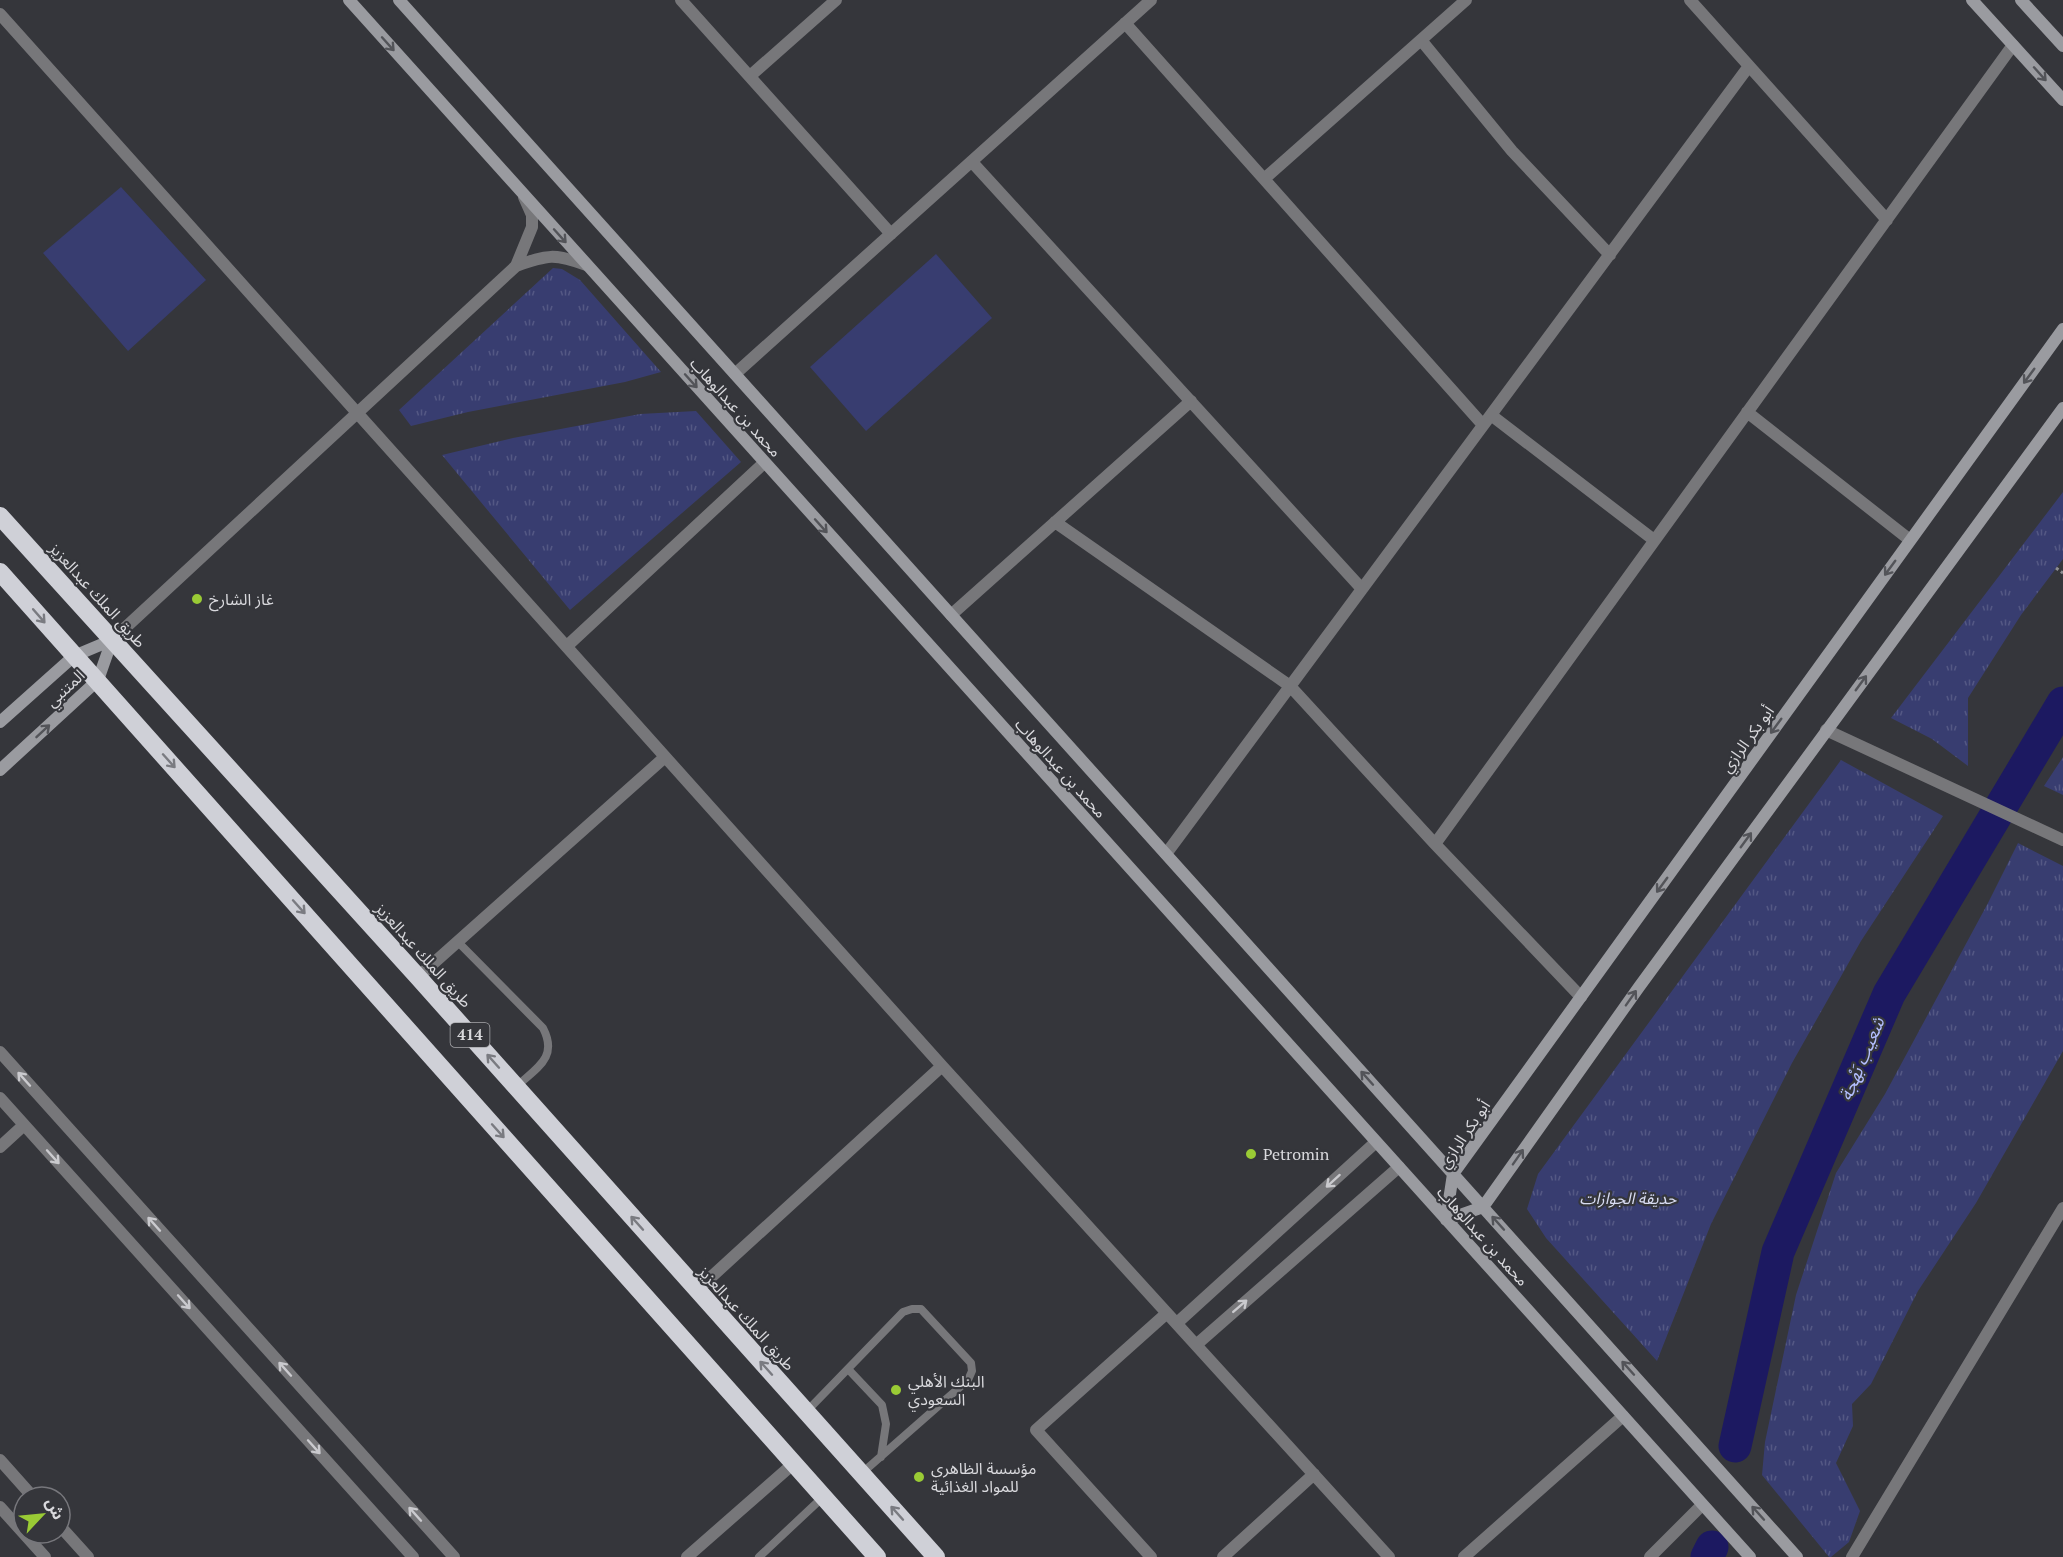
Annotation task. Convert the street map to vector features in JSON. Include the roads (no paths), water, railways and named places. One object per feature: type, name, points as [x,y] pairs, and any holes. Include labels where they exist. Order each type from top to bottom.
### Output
[{"type":"highway","name":"طريق الملك عبدالعزيز","points":[[0,516],[418,976],[936,1557]]},
{"type":"highway","name":"414","points":[[0,572],[877,1557]]},
{"type":"street","name":"محمد بن عبدالوهاب","points":[[349,0],[1750,1557]]},
{"type":"street","name":"محمد بن عبدالوهاب","points":[[399,0],[1797,1557]]},
{"type":"street","points":[[681,0],[891,234]]},
{"type":"street","points":[[750,76],[836,0]]},
{"type":"street","points":[[735,374],[1151,0]]},
{"type":"street","points":[[1264,179],[1466,0]]},
{"type":"street","points":[[1690,0],[1887,220]]},
{"type":"street","points":[[1972,0],[2063,100]]},
{"type":"street","points":[[2021,0],[2063,46]]},
{"type":"street","points":[[0,14],[942,1066],[1389,1557]]},
{"type":"street","points":[[1125,23],[1483,425]]},
{"type":"street","points":[[1421,40],[1512,151],[1610,255]]},
{"type":"street","points":[[1435,844],[2013,45]]},
{"type":"street","points":[[1166,854],[1749,66]]},
{"type":"street","points":[[972,162],[1362,589]]},
{"type":"street","points":[[516,266],[532,227],[532,215],[524,196]]},
{"type":"street","points":[[112,640],[516,266],[554,255],[586,265]]},
{"type":"street","name":"أبو بكر الرازي","points":[[1446,1220],[1453,1174],[2063,329]]},
{"type":"street","points":[[951,615],[1191,401]]},
{"type":"street","points":[[1446,1220],[1483,1207],[1646,977],[2063,408]]},
{"type":"street","points":[[1747,412],[1910,540]]},
{"type":"street","points":[[1491,415],[1654,540]]},
{"type":"street","points":[[567,646],[764,463]]},
{"type":"street","points":[[1055,522],[1290,686],[1435,844],[1581,997]]},
{"type":"street","name":"المتنبي","points":[[0,722],[74,656],[112,640]]},
{"type":"street","name":"المتنبي","points":[[0,770],[98,680],[112,640]]},
{"type":"street","points":[[1826,730],[2063,840]]},
{"type":"street","points":[[418,976],[665,757]]},
{"type":"street","points":[[0,1052],[454,1557]]},
{"type":"street","points":[[696,1290],[942,1066]]},
{"type":"street","points":[[0,1098],[413,1557]]},
{"type":"street","points":[[0,1147],[24,1125]]},
{"type":"street","points":[[1177,1323],[1376,1142]]},
{"type":"street","points":[[1196,1345],[1399,1167]]},
{"type":"street","points":[[1852,1557],[2063,1208]]},
{"type":"street","points":[[1151,1557],[1036,1430],[1167,1313]]},
{"type":"street","points":[[1464,1557],[1623,1416]]},
{"type":"street","points":[[0,1460],[22,1485]]},
{"type":"street","points":[[687,1557],[793,1464]]},
{"type":"street","points":[[1223,1557],[1314,1474]]},
{"type":"street","points":[[1650,1557],[1702,1504]]},
{"type":"street","points":[[0,1507],[45,1557]]},
{"type":"street","points":[[72,1540],[87,1557]]},
{"type":"lane","points":[[457,942],[543,1028],[549,1039],[549,1052],[543,1062],[516,1087]]},
{"type":"lane","points":[[806,1412],[903,1312],[912,1309],[921,1309],[971,1363],[972,1371],[968,1380],[861,1474]]},
{"type":"lane","points":[[848,1369],[882,1406],[886,1424],[881,1457]]},
{"type":"lane","points":[[759,1557],[822,1497]]},
{"type":"waterway","name":"شعيب بَهْجة","points":[[1735,1446],[1778,1252],[1889,994],[2063,703]]},
{"type":"waterway","name":"شعيب بَهْجة","points":[[1707,1557],[1712,1547]]},
{"type":"place","name":"غاز الشارخ","points":[[197,599]]},
{"type":"place","name":"Petromin","points":[[1251,1154]]},
{"type":"place","name":"البنك الأهلي السعودي","points":[[896,1390]]},
{"type":"place","name":"مؤسسة الظاهري للمواد الغذائية","points":[[919,1477]]},
{"type":"park label","name":"حديقة الجوازات","points":[[1628,1198]]}]
